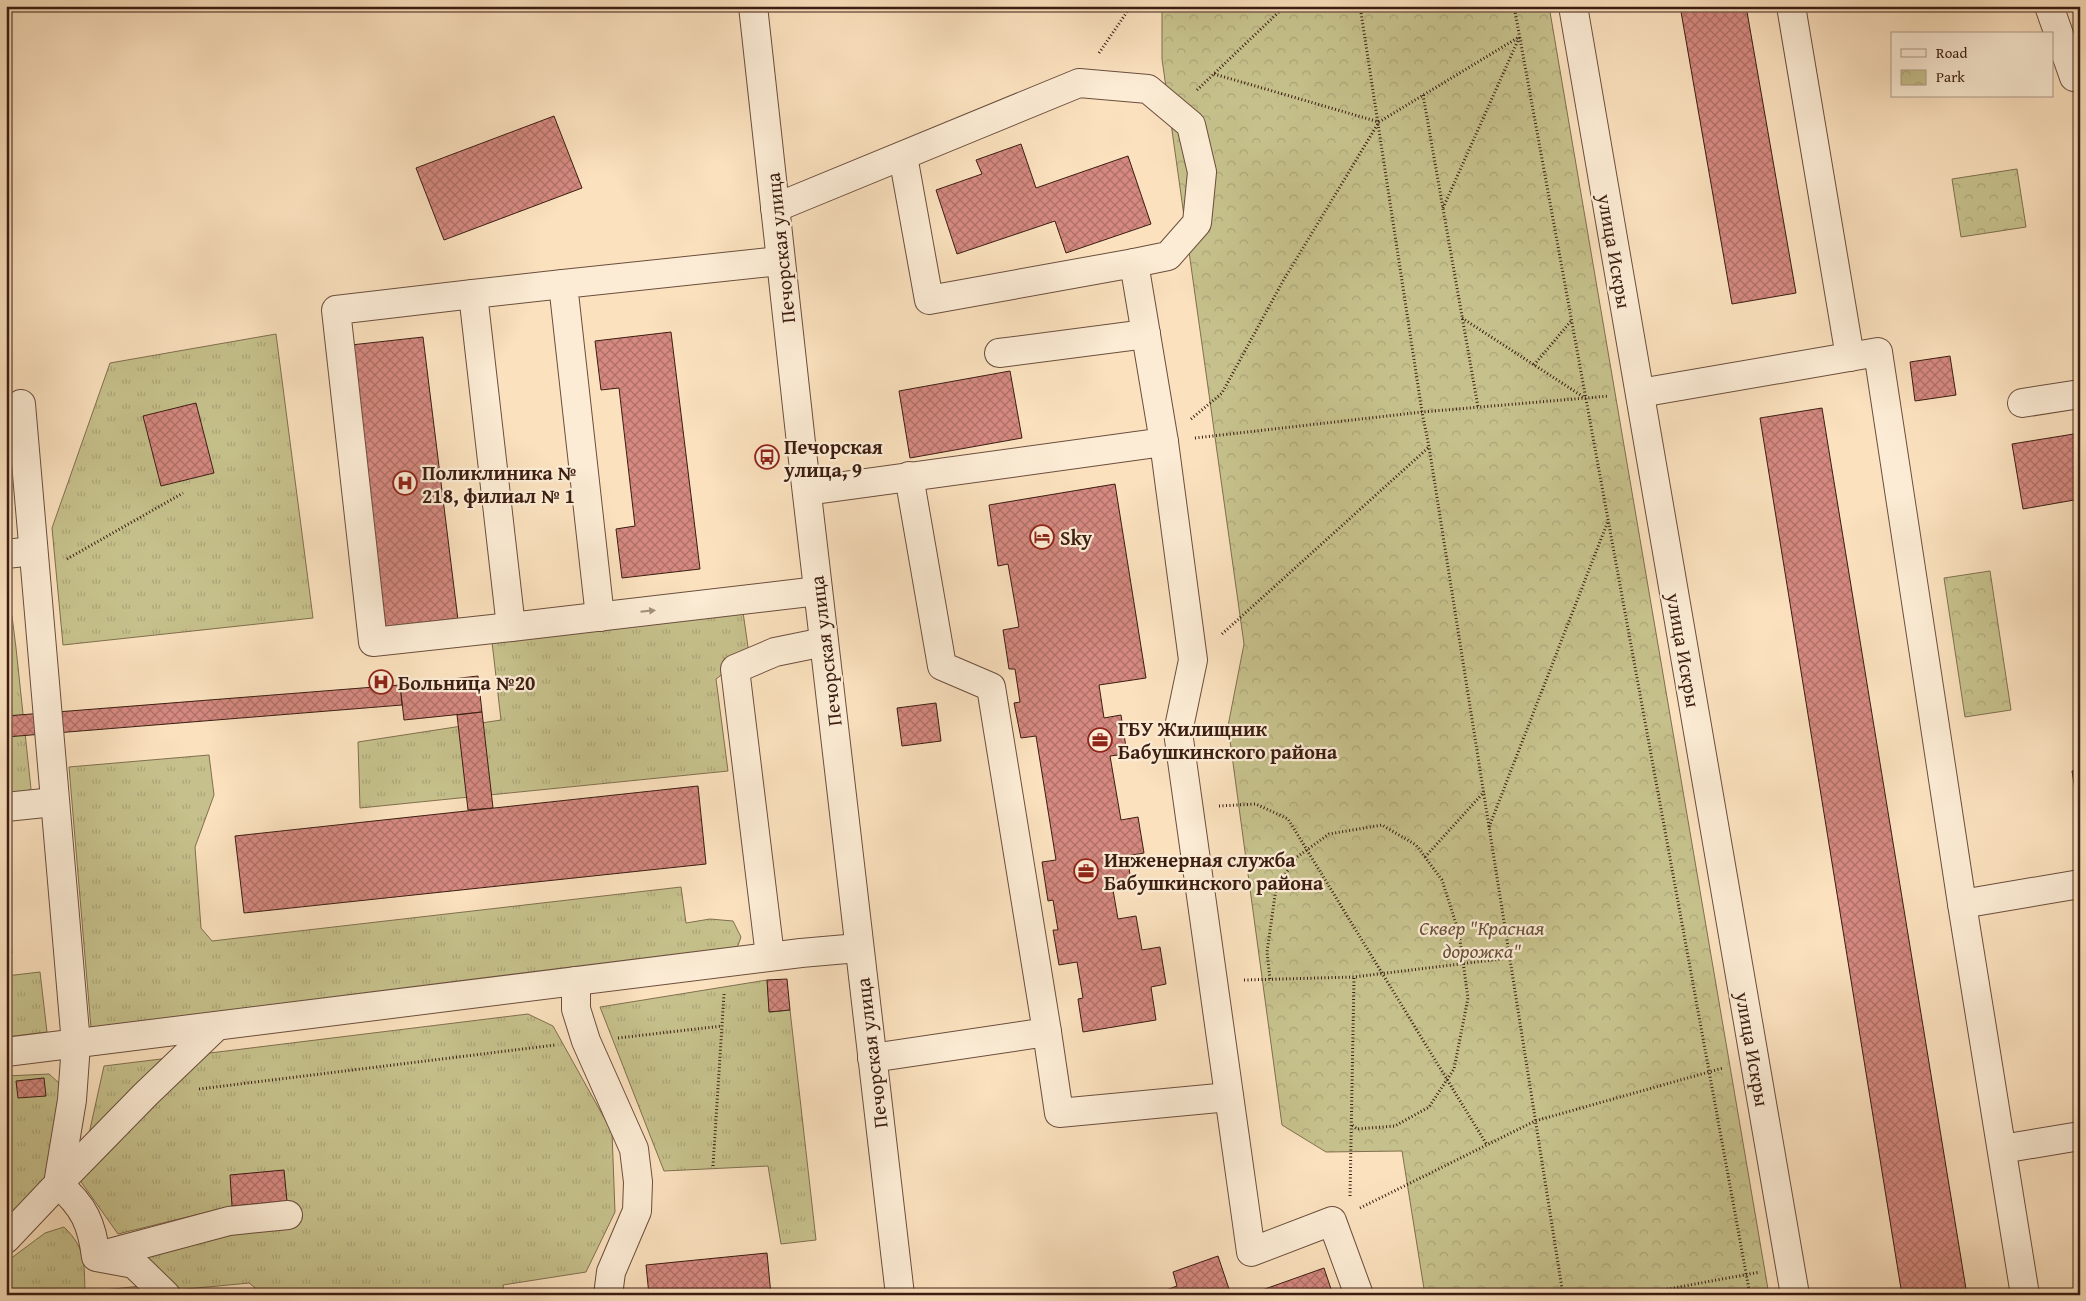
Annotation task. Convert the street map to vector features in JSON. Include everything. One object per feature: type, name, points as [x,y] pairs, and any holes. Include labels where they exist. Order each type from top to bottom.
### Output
[{"type":"street","name":"Печорская улица","points":[[753,6],[858,948],[900,1295]]},
{"type":"street","name":"улица Искры","points":[[1573,6],[1795,1295]]},
{"type":"street","points":[[1791,6],[1850,357]]},
{"type":"street","points":[[2049,6],[2078,81]]},
{"type":"street","points":[[775,208],[1079,83],[1148,89],[1191,125],[1202,172],[1197,223],[1168,256],[929,300],[903,156]]},
{"type":"street","points":[[780,261],[336,310],[373,642],[818,592]]},
{"type":"street","points":[[1134,263],[1164,442],[1193,660],[1178,732],[1251,1252],[1341,1217],[1359,1295]]},
{"type":"street","points":[[562,284],[600,616]]},
{"type":"street","points":[[473,294],[511,626]]},
{"type":"street","points":[[999,354],[1146,334]]},
{"type":"street","points":[[1640,393],[1878,352],[1962,904],[2025,1295]]},
{"type":"street","points":[[2022,403],[2080,394]]},
{"type":"street","points":[[21,404],[76,1044],[72,1100],[58,1184]]},
{"type":"street","points":[[807,491],[1164,442]]},
{"type":"street","points":[[909,476],[942,666],[991,687],[1060,1113],[1229,1096]]},
{"type":"street","points":[[6,554],[34,564]]},
{"type":"street","points":[[770,956],[735,669],[775,652],[824,642]]},
{"type":"street","points":[[6,807],[54,802]]},
{"type":"street","points":[[1962,904],[2080,884]]},
{"type":"street","points":[[6,1052],[770,956],[858,948]]},
{"type":"street","points":[[576,981],[576,1009],[586,1041],[634,1149],[638,1182],[637,1211],[611,1272],[608,1295]]},
{"type":"street","points":[[6,1240],[145,1095],[217,1026]]},
{"type":"street","points":[[872,1058],[1047,1032]]},
{"type":"street","points":[[2002,1149],[2080,1136]]},
{"type":"street","points":[[58,1184],[75,1198],[93,1232],[96,1257]]},
{"type":"street","points":[[96,1257],[229,1221],[288,1215]]},
{"type":"street","points":[[96,1257],[134,1264],[166,1295]]},
{"type":"path","points":[[1079,83],[1131,6]]},
{"type":"path","points":[[1175,111],[1285,6]]},
{"type":"path","points":[[1360,6],[1422,412],[1430,447],[1563,1295]]},
{"type":"path","points":[[1514,6],[1750,1295]]},
{"type":"path","points":[[1164,442],[1222,393],[1283,281],[1379,122],[1519,37]]},
{"type":"path","points":[[1443,208],[1519,37]]},
{"type":"path","points":[[1214,74],[1379,122]]},
{"type":"path","points":[[1423,95],[1478,407]]},
{"type":"path","points":[[1462,318],[1586,398]]},
{"type":"path","points":[[1534,364],[1572,321]]},
{"type":"path","points":[[1164,442],[1422,412],[1640,393]]},
{"type":"path","points":[[1193,660],[1430,447]]},
{"type":"path","points":[[34,564],[183,494]]},
{"type":"path","points":[[1489,828],[1608,520]]},
{"type":"path","points":[[1425,857],[1484,792]]},
{"type":"path","points":[[1189,807],[1256,804],[1288,819],[1487,1145]]},
{"type":"path","points":[[1270,979],[1267,952],[1276,888],[1297,857],[1329,834],[1382,825],[1416,845],[1442,880],[1458,933],[1468,998],[1454,1069],[1429,1107],[1395,1126],[1357,1129],[1352,1125]]},
{"type":"path","points":[[1213,981],[1354,977],[1509,958]]},
{"type":"path","points":[[713,1166],[726,962]]},
{"type":"path","points":[[1341,1217],[1352,1125],[1354,977]]},
{"type":"path","points":[[194,1089],[722,1026]]},
{"type":"path","points":[[1341,1217],[1535,1121],[1755,1059]]},
{"type":"path","points":[[1636,1295],[1790,1266]]},
{"type":"green space","name":"Сквер \"Красная дорожка\"","points":[[1162,6],[1549,6],[1769,1295],[1425,1295],[1402,1151],[1326,1152],[1282,1125],[1228,726],[1244,644],[1162,59]]},
{"type":"green space","points":[[2017,169],[2026,227],[1961,237],[1952,179]]},
{"type":"green space","points":[[276,334],[313,618],[63,645],[52,528],[110,363]]},
{"type":"green space","points":[[1990,571],[2011,710],[1965,717],[1944,578]]},
{"type":"green space","points":[[6,606],[12,616],[31,789],[16,796],[6,792]]},
{"type":"green space","points":[[743,612],[749,654],[716,679],[728,771],[360,808],[358,742],[501,720],[492,642]]},
{"type":"green space","points":[[209,755],[214,795],[195,847],[201,928],[212,941],[681,887],[686,923],[710,919],[733,921],[741,937],[736,951],[91,1028],[69,767]]},
{"type":"green space","points":[[40,972],[47,1032],[6,1037],[6,976]]},
{"type":"green space","points":[[767,980],[770,1012],[790,1010],[816,1240],[781,1244],[768,1166],[664,1171],[600,1007]]},
{"type":"green space","points":[[528,1014],[553,1026],[612,1132],[615,1212],[586,1272],[503,1285],[504,1295],[264,1295],[249,1283],[176,1290],[142,1256],[287,1202],[232,1206],[118,1234],[79,1179],[104,1066]]},
{"type":"green space","points":[[49,1074],[59,1083],[61,1116],[51,1180],[6,1229],[6,1076]]},
{"type":"green space","points":[[64,1227],[80,1249],[84,1265],[85,1292],[141,1286],[151,1295],[6,1295],[6,1262],[45,1233]]},
{"type":"building","points":[[1680,6],[1746,6],[1796,293],[1732,304]]},
{"type":"building","points":[[554,116],[582,188],[444,240],[416,168]]},
{"type":"building","points":[[1021,144],[1036,188],[1128,156],[1151,224],[1066,253],[1055,221],[957,254],[936,190],[982,174],[976,160]]},
{"type":"building","points":[[671,332],[700,569],[622,578],[616,529],[635,526],[619,388],[601,390],[595,341]]},
{"type":"building","name":"Поликлиника № 218, филиал № 1","points":[[423,337],[458,620],[386,629],[351,345]]},
{"type":"building","points":[[1950,356],[1956,395],[1915,401],[1910,362]]},
{"type":"building","points":[[1010,371],[1022,438],[910,458],[899,391]]},
{"type":"building","points":[[196,403],[214,473],[161,486],[143,416]]},
{"type":"building","points":[[1822,408],[1967,1295],[1902,1295],[1760,418]]},
{"type":"building","points":[[2080,433],[2080,499],[2023,509],[2012,444]]},
{"type":"building","points":[[1115,484],[1146,678],[1099,685],[1104,718],[1121,715],[1127,754],[1110,756],[1121,820],[1138,817],[1144,853],[1127,856],[1132,887],[1113,890],[1118,919],[1136,916],[1142,950],[1160,947],[1166,984],[1151,987],[1156,1020],[1083,1032],[1078,999],[1083,998],[1077,962],[1059,965],[1053,930],[1058,930],[1053,900],[1048,901],[1042,862],[1056,860],[1036,736],[1021,738],[1014,703],[1020,702],[1015,669],[1009,669],[1003,630],[1019,627],[1008,564],[998,566],[989,505]]},
{"type":"building","points":[[478,676],[482,712],[404,720],[400,685]]},
{"type":"building","points":[[400,685],[402,705],[6,737],[6,716]]},
{"type":"building","points":[[936,703],[941,741],[902,746],[897,708]]},
{"type":"building","points":[[482,712],[493,808],[468,810],[457,715]]},
{"type":"building","points":[[2080,770],[2080,821],[2072,771]]},
{"type":"building","points":[[698,786],[706,864],[244,913],[235,836]]},
{"type":"building","points":[[6,908],[12,953],[6,953]]},
{"type":"building","points":[[787,979],[790,1010],[769,1012],[767,980]]},
{"type":"building","points":[[44,1078],[46,1096],[18,1098],[16,1081]]},
{"type":"building","points":[[284,1170],[287,1201],[232,1206],[230,1175]]},
{"type":"building","points":[[767,1253],[771,1295],[649,1295],[646,1265]]},
{"type":"building","points":[[1218,1256],[1231,1295],[1153,1295],[1177,1286],[1173,1272]]},
{"type":"building","points":[[1324,1268],[1333,1295],[1248,1295]]},
{"type":"building","points":[[47,1292],[47,1295],[17,1295],[17,1294]]},
{"type":"place","name":"Печорская улица, 9","points":[[767,457]]},
{"type":"place","name":"Поликлиника № 218, филиал № 1","points":[[405,483]]},
{"type":"place","name":"Sky","points":[[1042,537]]},
{"type":"place","name":"Больница №20","points":[[381,682]]},
{"type":"place","name":"ГБУ Жилищник Бабушкинского района","points":[[1100,740]]},
{"type":"place","name":"Инженерная служба Бабушкинского района","points":[[1086,871]]}]
